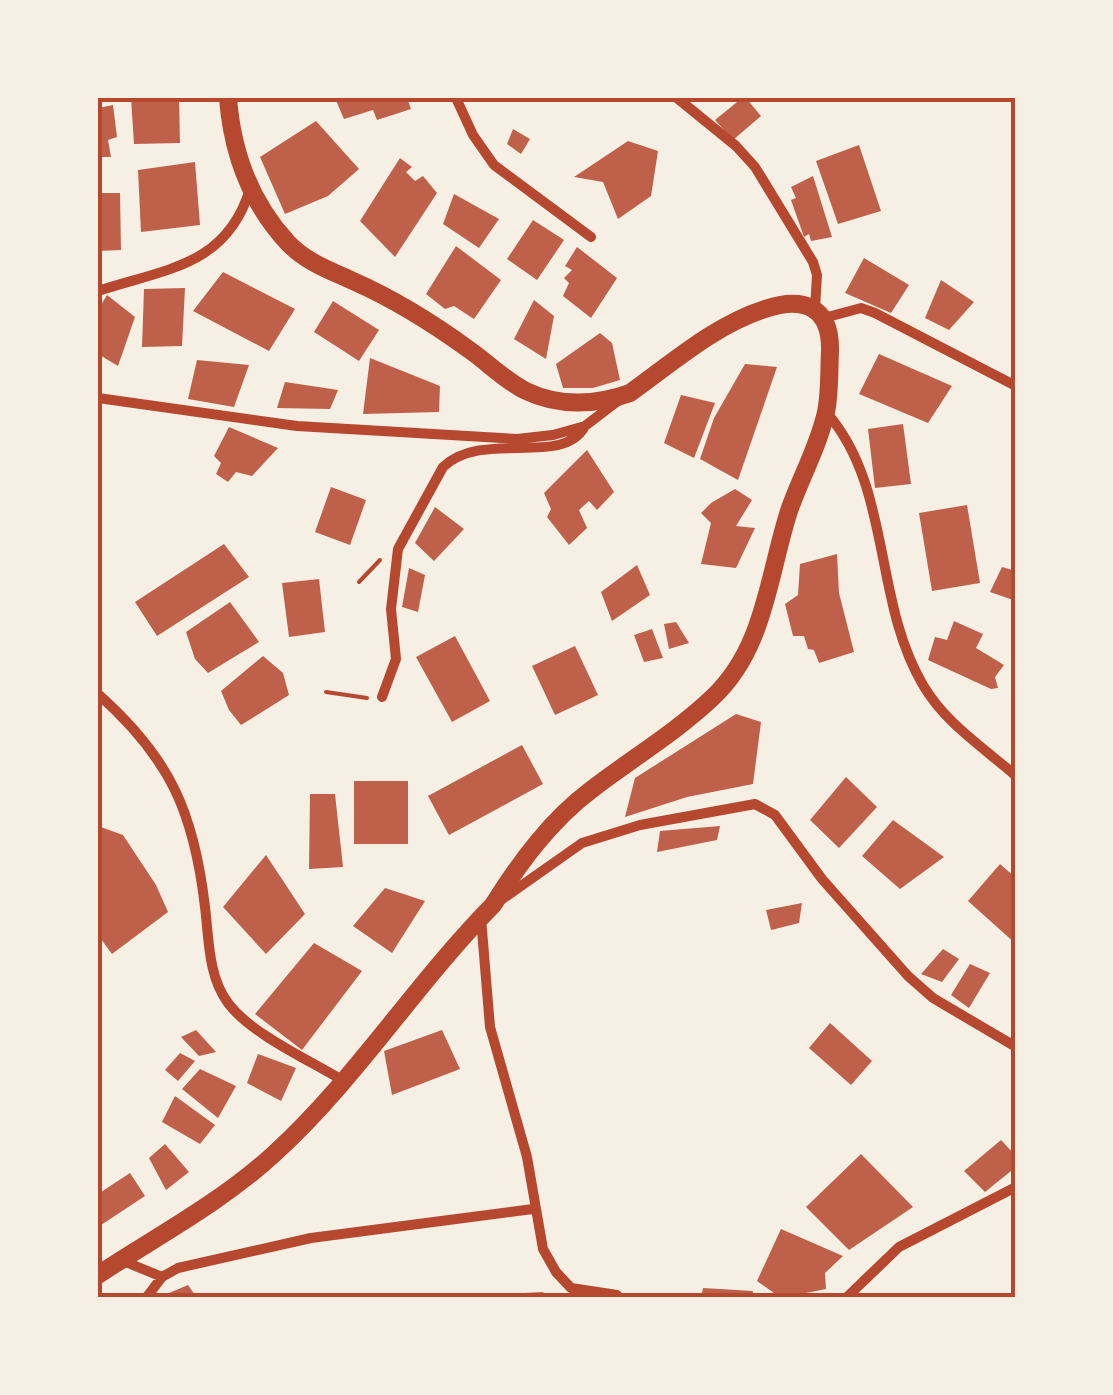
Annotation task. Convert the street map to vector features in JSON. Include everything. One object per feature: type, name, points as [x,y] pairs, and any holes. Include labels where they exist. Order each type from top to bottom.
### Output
[{"type":"street","points":[[228,98],[237,156],[250,188],[286,241],[306,260],[434,324],[526,391],[567,402],[594,403],[630,393]]},
{"type":"street","points":[[456,98],[473,135],[494,165],[591,238]]},
{"type":"street","points":[[98,1275],[241,1184],[278,1150],[487,911],[555,822],[588,792],[696,712],[728,680],[757,629],[788,514],[826,412],[830,347],[820,313],[813,262],[755,167],[736,146],[676,98]]},
{"type":"street","points":[[98,291],[203,255],[226,239],[242,216],[250,188]]},
{"type":"street","points":[[98,398],[297,426],[498,438],[552,435],[585,426],[696,345],[762,310],[787,302],[820,313],[861,308],[875,312],[1016,386]]},
{"type":"street","points":[[826,412],[859,460],[896,624],[915,670],[956,727],[1016,776]]},
{"type":"street","points":[[382,697],[396,659],[391,609],[398,549],[443,467],[454,456],[474,449],[546,448],[568,442],[579,438],[585,426]]},
{"type":"street","points":[[98,694],[128,721],[166,769],[184,806],[198,858],[214,977],[229,1005],[246,1021],[342,1080]]},
{"type":"street","points":[[487,911],[582,843],[640,825],[754,804],[775,815],[822,879],[908,976],[933,998],[1016,1047]]},
{"type":"street","points":[[487,911],[490,1027],[527,1157],[543,1249],[571,1288],[618,1295]]},
{"type":"street","points":[[846,1298],[898,1247],[1016,1187]]},
{"type":"street","points":[[146,1298],[162,1277],[178,1268],[310,1238],[533,1208]]},
{"type":"street","points":[[121,1260],[162,1277]]},
{"type":"path","points":[[326,692],[355,698],[382,697]]},
{"type":"building","points":[[131,98],[179,98],[180,143],[134,144]]},
{"type":"building","points":[[335,98],[407,98],[411,109],[377,120],[373,110],[344,119]]},
{"type":"building","points":[[742,98],[761,116],[733,140],[715,120]]},
{"type":"building","points":[[113,105],[117,137],[108,140],[111,157],[98,157],[98,108]]},
{"type":"building","points":[[316,121],[359,169],[328,196],[285,214],[260,157]]},
{"type":"building","points":[[513,129],[530,139],[521,154],[507,144]]},
{"type":"building","points":[[628,141],[658,151],[651,196],[618,219],[603,182],[574,177]]},
{"type":"building","points":[[859,145],[881,211],[838,224],[816,161]]},
{"type":"building","points":[[400,158],[412,167],[406,172],[415,181],[423,176],[437,193],[395,257],[360,221]]},
{"type":"building","points":[[195,162],[200,225],[141,232],[138,170]]},
{"type":"building","points":[[813,176],[832,237],[811,241],[809,234],[804,237],[791,200],[796,198],[791,187]]},
{"type":"building","points":[[98,193],[120,193],[121,250],[98,251]]},
{"type":"building","points":[[454,194],[499,219],[479,248],[443,224]]},
{"type":"building","points":[[533,220],[564,240],[537,280],[507,259]]},
{"type":"building","points":[[456,246],[501,280],[474,319],[454,306],[445,309],[426,294]]},
{"type":"building","points":[[577,247],[617,278],[591,318],[563,296],[569,283],[564,278],[572,270],[565,266]]},
{"type":"building","points":[[864,258],[909,285],[891,313],[845,293]]},
{"type":"building","points":[[223,272],[295,309],[269,351],[193,311]]},
{"type":"building","points":[[941,280],[974,302],[949,330],[925,318]]},
{"type":"building","points":[[185,288],[182,346],[142,347],[144,289]]},
{"type":"building","points":[[107,295],[135,317],[118,366],[98,354],[98,310]]},
{"type":"building","points":[[534,300],[554,316],[546,359],[514,339]]},
{"type":"building","points":[[333,301],[379,330],[359,361],[314,332]]},
{"type":"building","points":[[600,333],[612,343],[620,380],[593,388],[563,388],[556,364]]},
{"type":"building","points":[[879,354],[952,386],[928,423],[859,394]]},
{"type":"building","points":[[370,358],[440,386],[439,412],[363,414]]},
{"type":"building","points":[[197,360],[249,365],[234,407],[188,399]]},
{"type":"building","points":[[745,364],[777,367],[738,480],[700,459],[714,418]]},
{"type":"building","points":[[285,382],[338,390],[330,409],[277,408]]},
{"type":"building","points":[[681,395],[715,403],[694,458],[664,443]]},
{"type":"building","points":[[903,424],[911,484],[875,488],[868,429]]},
{"type":"building","points":[[229,427],[278,448],[252,476],[236,472],[228,482],[216,474],[221,463],[214,456]]},
{"type":"building","points":[[587,450],[614,492],[597,510],[589,501],[579,510],[587,528],[569,545],[547,517],[551,509],[544,493]]},
{"type":"building","points":[[331,487],[366,500],[350,545],[315,532]]},
{"type":"building","points":[[735,489],[752,500],[736,526],[755,528],[736,568],[701,564],[711,523],[701,513]]},
{"type":"building","points":[[967,505],[980,583],[932,591],[919,513]]},
{"type":"building","points":[[435,507],[464,529],[434,561],[415,543]]},
{"type":"building","points":[[224,544],[249,577],[157,636],[135,602]]},
{"type":"building","points":[[837,554],[839,593],[854,652],[819,663],[804,636],[793,636],[785,604],[798,595],[800,564]]},
{"type":"building","points":[[637,565],[650,595],[612,621],[601,592]]},
{"type":"building","points":[[1002,567],[1016,571],[1016,601],[990,592]]},
{"type":"building","points":[[409,568],[425,575],[418,612],[402,607]]},
{"type":"building","points":[[319,579],[325,632],[289,637],[282,583]]},
{"type":"building","points":[[230,602],[259,642],[208,673],[195,659],[186,632]]},
{"type":"building","points":[[954,621],[983,634],[976,648],[1004,665],[995,677],[998,688],[991,689],[928,660],[935,637],[947,640]]},
{"type":"building","points":[[676,622],[689,643],[669,649],[664,624]]},
{"type":"building","points":[[652,629],[663,658],[644,662],[634,635]]},
{"type":"building","points":[[455,636],[490,701],[452,722],[416,657]]},
{"type":"building","points":[[575,646],[598,695],[555,715],[532,666]]},
{"type":"building","points":[[263,656],[283,673],[289,695],[241,725],[221,691]]},
{"type":"building","points":[[736,714],[761,722],[753,784],[687,797],[625,817],[635,778]]},
{"type":"building","points":[[522,745],[543,784],[449,835],[428,796]]},
{"type":"building","points":[[846,777],[877,807],[839,848],[810,820]]},
{"type":"building","points":[[354,781],[408,781],[408,844],[354,844]]},
{"type":"building","points":[[310,794],[335,794],[343,867],[309,869]]},
{"type":"building","points":[[893,820],[944,857],[900,889],[862,856]]},
{"type":"building","points":[[98,826],[123,835],[156,885],[168,912],[112,954],[98,935]]},
{"type":"building","points":[[720,826],[717,840],[657,852],[660,831]]},
{"type":"building","points":[[266,855],[305,914],[266,954],[223,907]]},
{"type":"building","points":[[1000,864],[1016,878],[1016,944],[968,901]]},
{"type":"building","points":[[385,888],[425,901],[392,953],[353,926]]},
{"type":"building","points":[[802,903],[799,923],[771,930],[766,910]]},
{"type":"building","points":[[314,943],[362,971],[302,1050],[255,1014]]},
{"type":"building","points":[[943,949],[959,959],[942,982],[921,974]]},
{"type":"building","points":[[970,964],[990,973],[969,1008],[951,995]]},
{"type":"building","points":[[830,1023],[872,1061],[851,1085],[809,1048]]},
{"type":"building","points":[[196,1030],[216,1052],[199,1056],[181,1037]]},
{"type":"building","points":[[442,1030],[460,1069],[392,1095],[384,1051]]},
{"type":"building","points":[[180,1053],[195,1061],[178,1081],[165,1070]]},
{"type":"building","points":[[258,1054],[296,1068],[281,1101],[247,1083]]},
{"type":"building","points":[[200,1069],[236,1086],[218,1118],[182,1089]]},
{"type":"building","points":[[175,1096],[215,1125],[200,1144],[162,1122]]},
{"type":"building","points":[[1001,1140],[1016,1156],[1016,1167],[985,1192],[964,1171]]},
{"type":"building","points":[[165,1144],[189,1172],[166,1190],[149,1158]]},
{"type":"building","points":[[861,1154],[913,1207],[849,1250],[806,1207]]},
{"type":"building","points":[[130,1173],[145,1196],[98,1227],[98,1194]]},
{"type":"building","points":[[781,1229],[843,1256],[825,1273],[826,1289],[781,1298],[757,1281]]},
{"type":"building","points":[[188,1285],[197,1298],[165,1298],[169,1293]]},
{"type":"building","points":[[703,1288],[753,1291],[752,1298],[701,1298]]},
{"type":"building","points":[[543,1292],[548,1298],[496,1298],[503,1294]]}]
